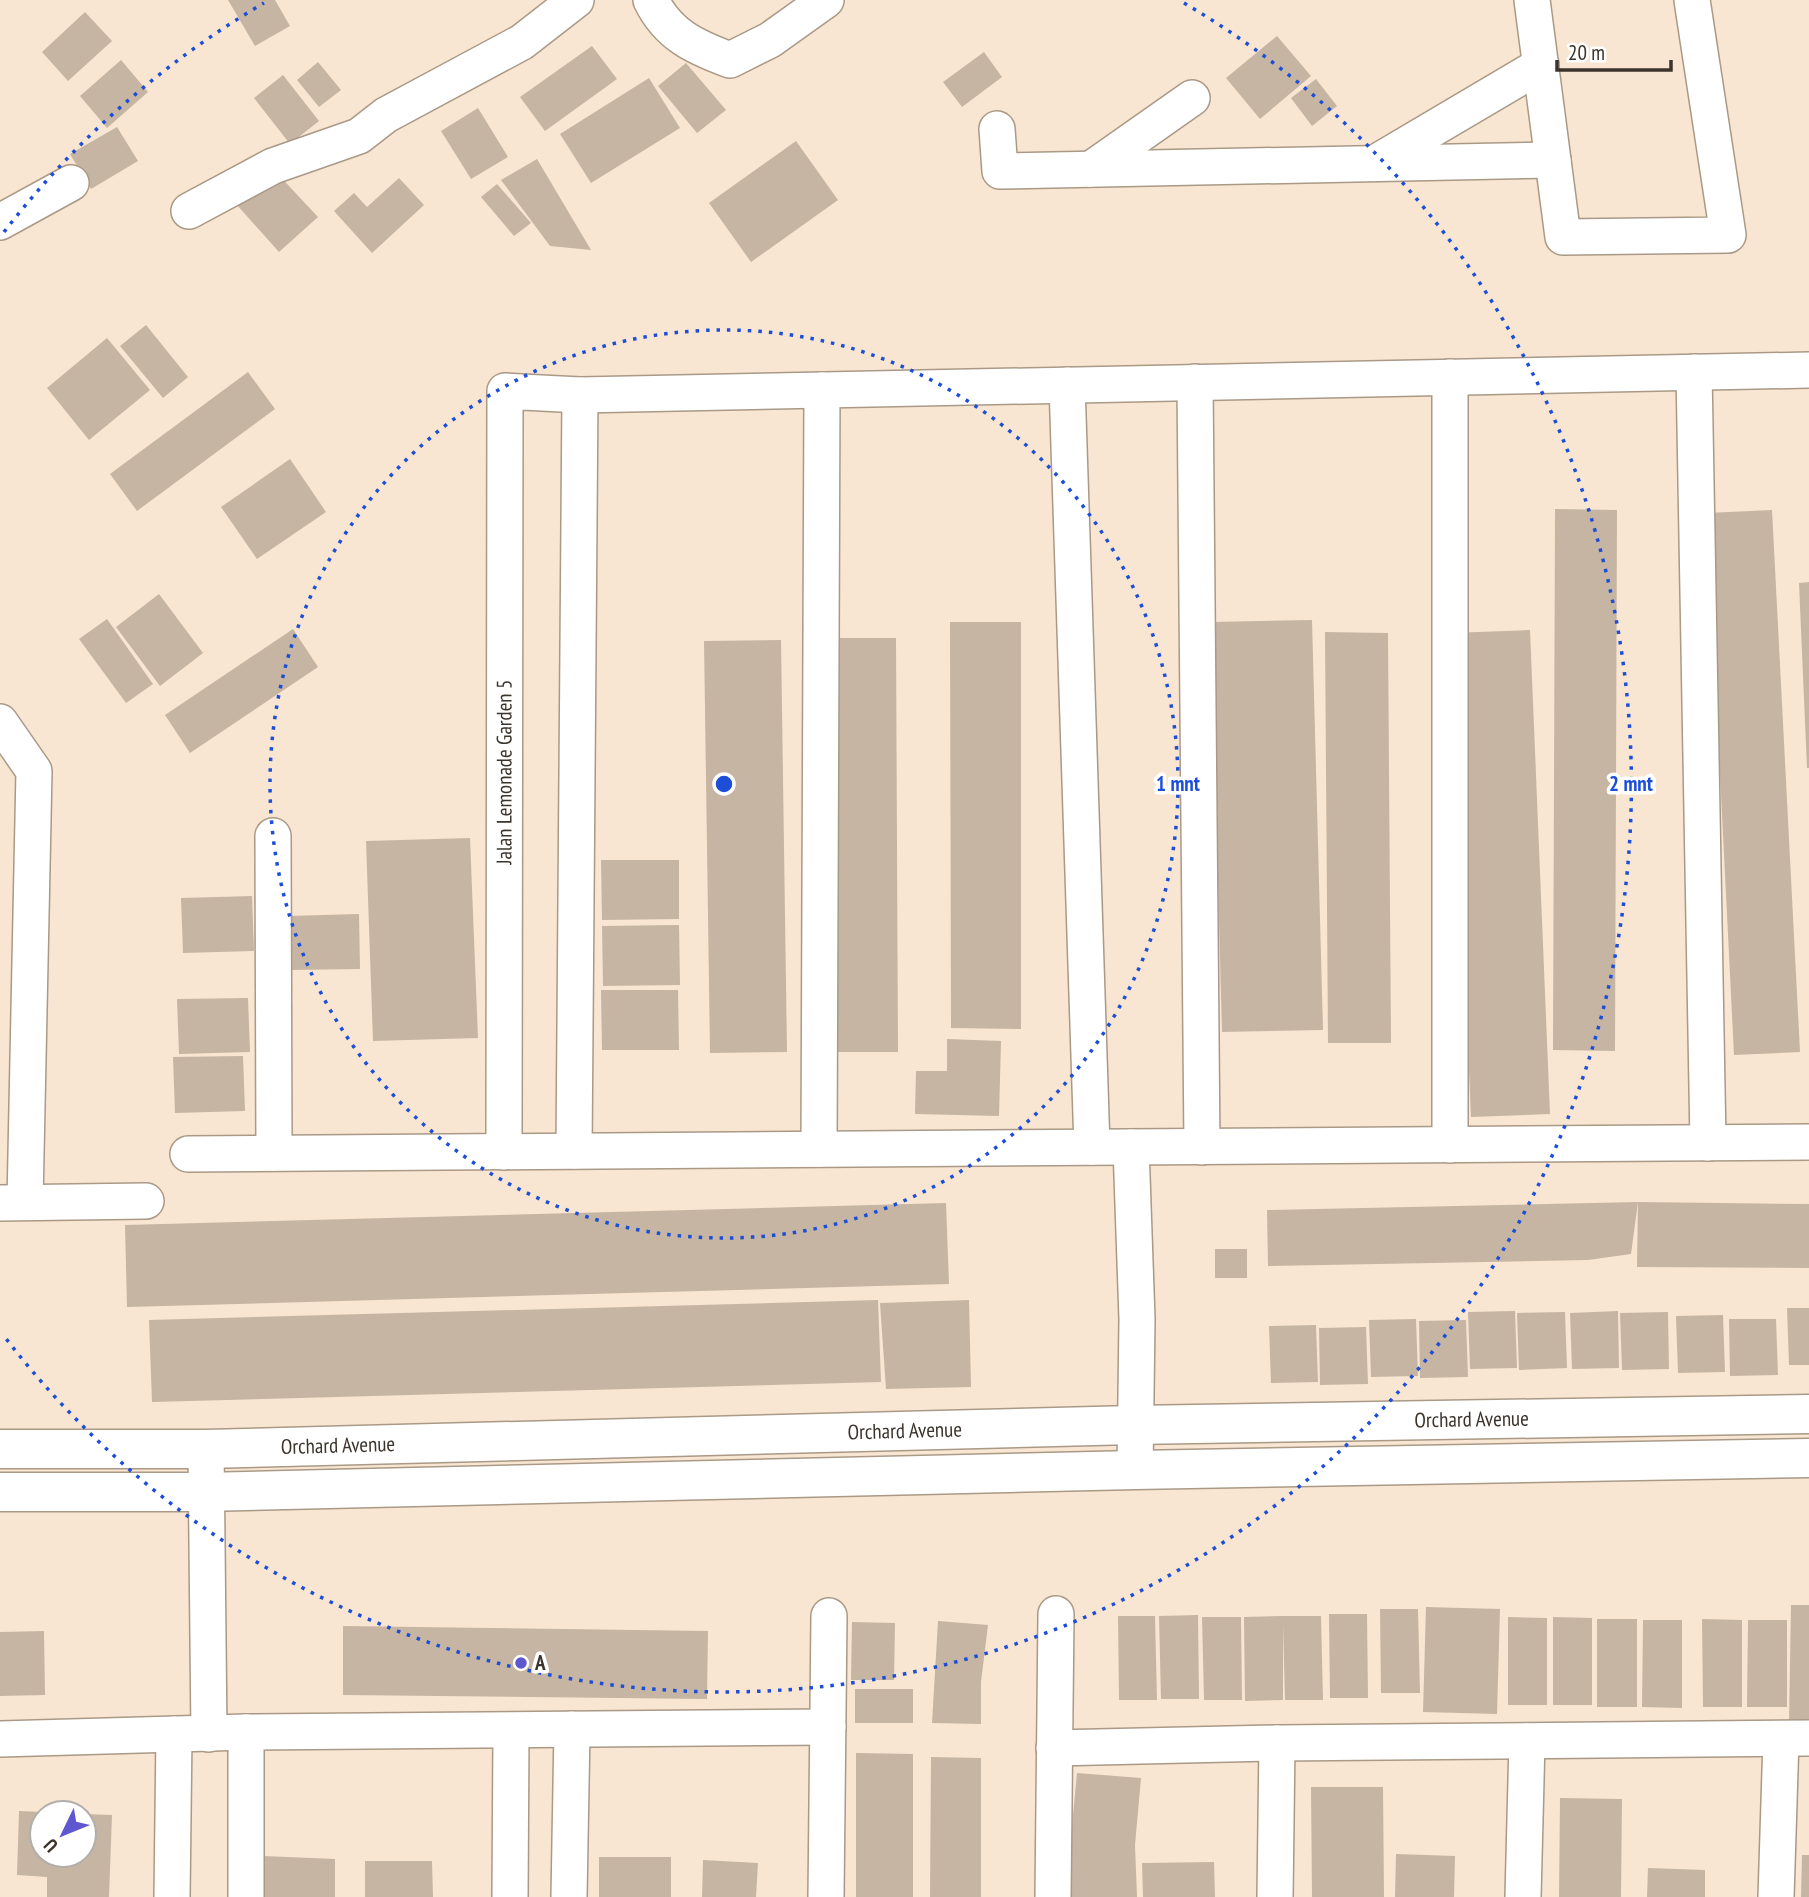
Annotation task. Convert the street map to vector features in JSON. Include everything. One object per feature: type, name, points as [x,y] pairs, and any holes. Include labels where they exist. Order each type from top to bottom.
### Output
[{"type":"street","points":[[190,211],[273,166],[359,136],[386,115],[522,42],[576,0]]},
{"type":"street","points":[[651,0],[658,15],[691,46],[730,60],[770,40],[825,0]]},
{"type":"street","points":[[1532,0],[1563,237],[1728,235],[1692,0]]},
{"type":"street","points":[[1373,164],[1541,65]]},
{"type":"street","points":[[1091,169],[1192,98]]},
{"type":"street","points":[[998,129],[1000,171],[1553,160]]},
{"type":"street","points":[[0,221],[71,184]]},
{"type":"street","points":[[574,1151],[580,394],[1809,370]]},
{"type":"street","points":[[1694,372],[1708,1143]]},
{"type":"street","points":[[1450,377],[1450,1145]]},
{"type":"street","points":[[1195,382],[1202,1146]]},
{"type":"street","points":[[1067,385],[1092,1147]]},
{"type":"street","points":[[819,1149],[822,390]]},
{"type":"street","name":"Jalan Lemonade Garden 5","points":[[504,1152],[505,391],[580,394]]},
{"type":"street","points":[[0,722],[34,771],[13,1202],[146,1201]]},
{"type":"street","points":[[273,836],[274,1153]]},
{"type":"street","points":[[188,1154],[1809,1142]]},
{"type":"street","points":[[1131,1147],[1137,1319],[1133,1425],[1135,1470]]},
{"type":"street","points":[[1806,1414],[1807,1458]]},
{"type":"street","name":"Orchard Avenue","points":[[0,1448],[206,1449],[1133,1425],[1806,1414]]},
{"type":"street","points":[[206,1449],[204,1492],[209,1734]]},
{"type":"street","name":"Orchard Avenue","points":[[0,1492],[204,1492],[1135,1470],[1807,1458]]},
{"type":"street","points":[[1053,1897],[1056,1614]]},
{"type":"street","points":[[825,1897],[829,1616]]},
{"type":"street","points":[[0,1739],[246,1732],[511,1732],[828,1727]]},
{"type":"street","points":[[569,1897],[572,1729]]},
{"type":"street","points":[[246,1732],[246,1897]]},
{"type":"street","points":[[510,1897],[511,1732]]},
{"type":"street","points":[[172,1897],[174,1734]]},
{"type":"street","points":[[1054,1748],[1277,1742],[1795,1739],[1776,1897]]},
{"type":"street","points":[[1523,1897],[1527,1741]]},
{"type":"street","points":[[1275,1897],[1277,1742]]},
{"type":"building","points":[[228,0],[275,0],[290,26],[255,46]]},
{"type":"building","points":[[85,12],[112,41],[68,81],[42,52]]},
{"type":"building","points":[[1277,36],[1311,76],[1260,119],[1226,78]]},
{"type":"building","points":[[592,46],[617,79],[545,131],[520,97]]},
{"type":"building","points":[[984,52],[1002,77],[962,107],[943,82]]},
{"type":"building","points":[[121,60],[148,92],[107,128],[80,96]]},
{"type":"building","points":[[318,62],[341,90],[319,107],[297,80]]},
{"type":"building","points":[[686,63],[726,110],[697,133],[658,86]]},
{"type":"building","points":[[283,75],[319,121],[290,144],[254,98]]},
{"type":"building","points":[[649,78],[680,128],[591,183],[560,134]]},
{"type":"building","points":[[1316,79],[1337,106],[1312,126],[1291,98]]},
{"type":"building","points":[[478,108],[508,157],[471,179],[441,131]]},
{"type":"building","points":[[117,127],[138,161],[91,189],[70,154]]},
{"type":"building","points":[[796,141],[838,200],[751,262],[709,203]]},
{"type":"building","points":[[537,159],[591,250],[550,246],[501,180]]},
{"type":"building","points":[[274,170],[318,217],[279,252],[236,204]]},
{"type":"building","points":[[399,178],[424,205],[372,253],[334,211],[354,193],[367,207]]},
{"type":"building","points":[[497,184],[531,223],[514,236],[481,197]]},
{"type":"building","points":[[146,325],[188,377],[163,398],[120,346]]},
{"type":"building","points":[[107,338],[150,390],[89,440],[47,388]]},
{"type":"building","points":[[248,372],[275,409],[137,511],[110,474]]},
{"type":"building","points":[[290,459],[326,512],[257,559],[221,507]]},
{"type":"building","points":[[1555,509],[1617,510],[1615,1051],[1553,1050]]},
{"type":"building","points":[[1772,510],[1800,1052],[1734,1055],[1707,513]]},
{"type":"building","points":[[1809,582],[1809,768],[1807,768],[1799,583]]},
{"type":"building","points":[[159,594],[203,653],[160,686],[116,627]]},
{"type":"building","points":[[107,619],[153,684],[126,703],[79,639]]},
{"type":"building","points":[[1312,620],[1323,1030],[1222,1032],[1211,622]]},
{"type":"building","points":[[950,622],[1021,622],[1021,1029],[951,1028]]},
{"type":"building","points":[[293,629],[318,667],[190,753],[165,715]]},
{"type":"building","points":[[1530,630],[1550,1114],[1471,1117],[1450,633]]},
{"type":"building","points":[[1325,632],[1388,633],[1391,1043],[1328,1043]]},
{"type":"building","points":[[828,638],[896,638],[898,1052],[829,1052]]},
{"type":"building","points":[[781,640],[787,1052],[710,1053],[704,641]]},
{"type":"building","points":[[470,838],[478,1038],[373,1041],[366,841]]},
{"type":"building","points":[[601,860],[679,860],[679,919],[602,920]]},
{"type":"building","points":[[252,896],[254,951],[183,953],[181,898]]},
{"type":"building","points":[[359,914],[360,969],[290,970],[288,916]]},
{"type":"building","points":[[679,925],[680,985],[603,986],[602,926]]},
{"type":"building","points":[[601,990],[678,990],[679,1050],[602,1050]]},
{"type":"building","points":[[248,998],[250,1052],[179,1054],[177,999]]},
{"type":"building","points":[[947,1039],[1001,1041],[999,1116],[915,1114],[916,1071],[947,1071]]},
{"type":"building","points":[[243,1056],[245,1111],[175,1113],[173,1057]]},
{"type":"building","points":[[1638,1202],[1631,1254],[1588,1260],[1268,1266],[1267,1210]]},
{"type":"building","points":[[1638,1202],[1809,1204],[1809,1268],[1637,1267]]},
{"type":"building","points":[[946,1203],[949,1284],[127,1307],[125,1225]]},
{"type":"building","points":[[1215,1249],[1247,1249],[1247,1278],[1215,1278]]},
{"type":"building","points":[[878,1300],[881,1382],[152,1402],[149,1320]]},
{"type":"building","points":[[969,1300],[971,1387],[886,1389],[880,1303]]},
{"type":"building","points":[[1787,1308],[1809,1308],[1809,1365],[1789,1365]]},
{"type":"building","points":[[1515,1311],[1517,1368],[1470,1369],[1468,1312]]},
{"type":"building","points":[[1618,1311],[1619,1368],[1572,1369],[1570,1313]]},
{"type":"building","points":[[1565,1312],[1567,1368],[1519,1370],[1517,1313]]},
{"type":"building","points":[[1668,1312],[1669,1369],[1622,1370],[1620,1313]]},
{"type":"building","points":[[1723,1315],[1725,1372],[1678,1373],[1676,1316]]},
{"type":"building","points":[[1416,1319],[1418,1376],[1371,1377],[1369,1320]]},
{"type":"building","points":[[1729,1319],[1776,1319],[1778,1375],[1730,1376]]},
{"type":"building","points":[[1466,1320],[1468,1377],[1420,1378],[1419,1321]]},
{"type":"building","points":[[1316,1325],[1318,1382],[1271,1383],[1269,1326]]},
{"type":"building","points":[[1366,1327],[1368,1384],[1320,1385],[1319,1328]]},
{"type":"building","points":[[1791,1605],[1809,1605],[1809,1724],[1789,1723]]},
{"type":"building","points":[[1426,1607],[1500,1609],[1497,1714],[1423,1712]]},
{"type":"building","points":[[1380,1609],[1418,1609],[1420,1693],[1381,1693]]},
{"type":"building","points":[[1329,1614],[1367,1614],[1368,1698],[1330,1698]]},
{"type":"building","points":[[1198,1615],[1199,1699],[1161,1699],[1159,1616]]},
{"type":"building","points":[[1118,1616],[1155,1616],[1157,1700],[1119,1700]]},
{"type":"building","points":[[1321,1616],[1323,1700],[1285,1700],[1283,1624],[1283,1700],[1245,1701],[1244,1617]]},
{"type":"building","points":[[1202,1617],[1241,1617],[1242,1700],[1204,1700]]},
{"type":"building","points":[[1508,1617],[1547,1618],[1547,1705],[1508,1705]]},
{"type":"building","points":[[1553,1617],[1592,1618],[1592,1705],[1553,1705]]},
{"type":"building","points":[[1597,1619],[1637,1619],[1637,1707],[1597,1707]]},
{"type":"building","points":[[1702,1619],[1742,1620],[1742,1707],[1703,1707]]},
{"type":"building","points":[[1643,1620],[1682,1620],[1682,1708],[1642,1707]]},
{"type":"building","points":[[1748,1620],[1787,1620],[1787,1707],[1747,1707]]},
{"type":"building","points":[[938,1621],[988,1625],[981,1682],[981,1724],[932,1723]]},
{"type":"building","points":[[852,1622],[895,1623],[894,1680],[851,1680]]},
{"type":"building","points":[[343,1626],[708,1631],[707,1699],[343,1695]]},
{"type":"building","points":[[44,1631],[45,1695],[0,1696],[0,1632]]},
{"type":"building","points":[[855,1689],[913,1689],[913,1723],[855,1723]]},
{"type":"building","points":[[856,1753],[913,1754],[913,1897],[856,1897]]},
{"type":"building","points":[[931,1757],[981,1758],[981,1897],[930,1897]]},
{"type":"building","points":[[1077,1773],[1141,1778],[1135,1845],[1137,1897],[1072,1897],[1070,1847]]},
{"type":"building","points":[[1311,1787],[1383,1787],[1384,1897],[1312,1897]]},
{"type":"building","points":[[1560,1798],[1622,1799],[1621,1897],[1559,1897]]},
{"type":"building","points":[[19,1811],[28,1811],[28,1869],[98,1869],[98,1814],[112,1815],[109,1897],[47,1897],[47,1877],[17,1875]]},
{"type":"building","points":[[1396,1854],[1455,1856],[1454,1897],[1395,1897]]},
{"type":"building","points":[[1802,1855],[1809,1855],[1809,1897],[1801,1897]]},
{"type":"building","points":[[263,1856],[335,1859],[335,1897],[262,1897]]},
{"type":"building","points":[[599,1857],[671,1857],[671,1897],[599,1897]]},
{"type":"building","points":[[703,1860],[758,1863],[756,1897],[702,1897]]},
{"type":"building","points":[[365,1861],[432,1861],[433,1897],[365,1897]]},
{"type":"building","points":[[1214,1862],[1215,1897],[1143,1897],[1142,1863]]},
{"type":"building","points":[[1648,1868],[1705,1870],[1705,1897],[1647,1897]]},
{"type":"place","name":"A","points":[[521,1663]]}]
